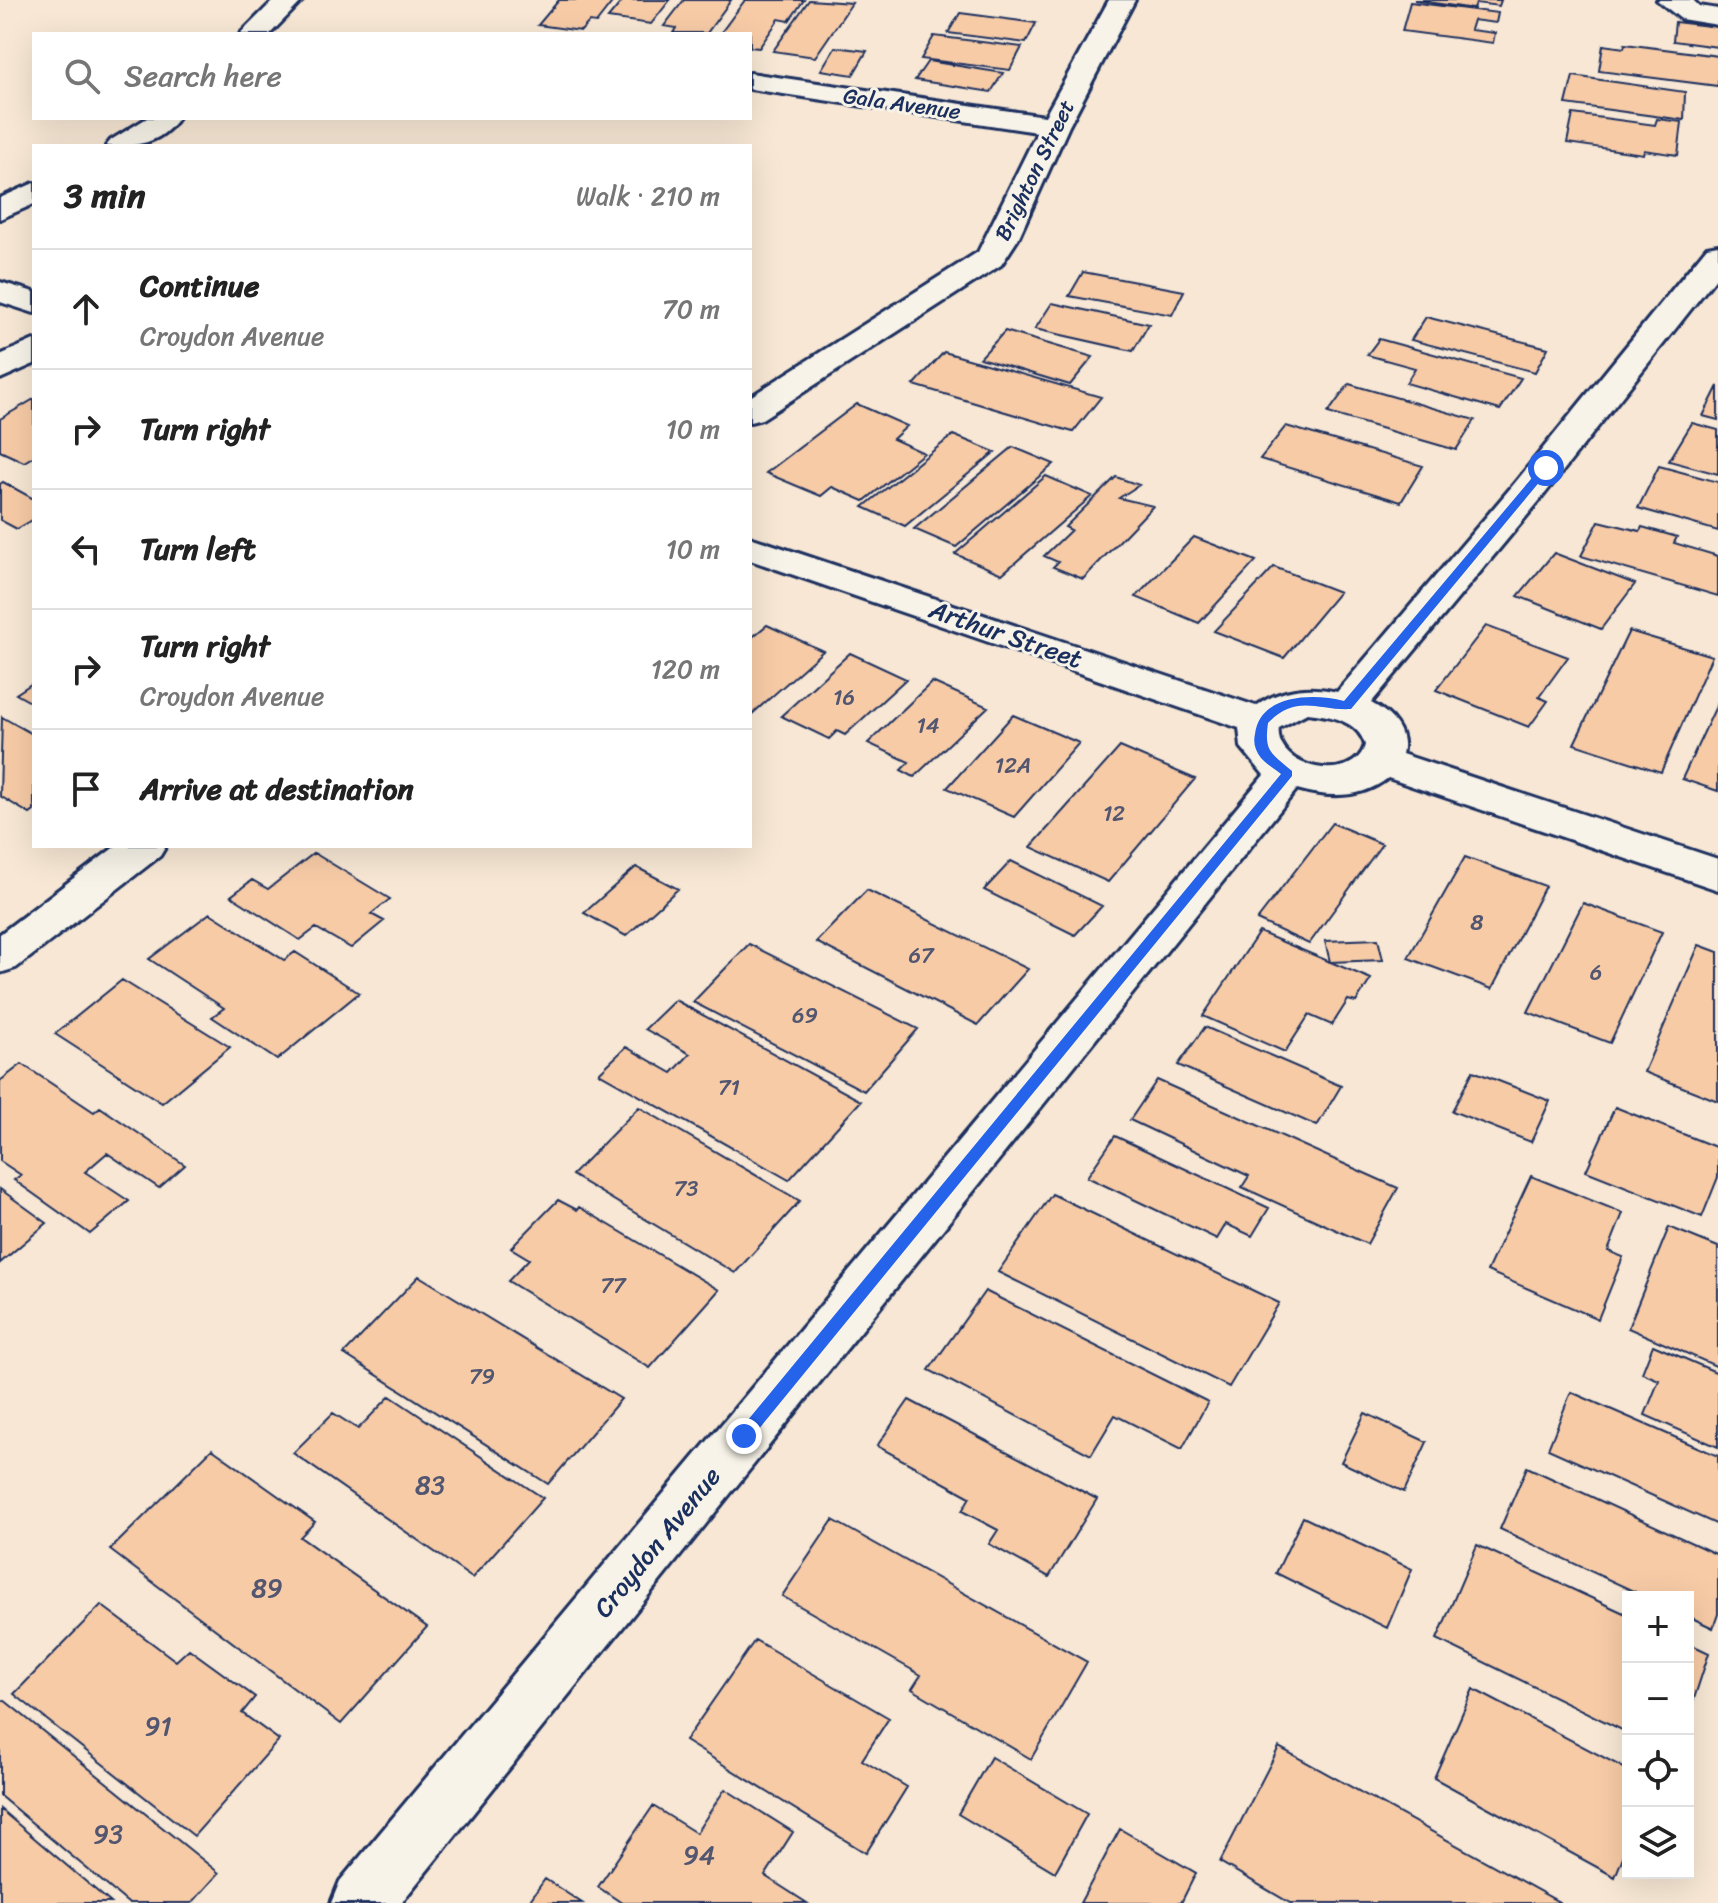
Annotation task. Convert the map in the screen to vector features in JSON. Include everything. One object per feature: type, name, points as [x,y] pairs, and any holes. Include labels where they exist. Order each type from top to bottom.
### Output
[{"type":"street","points":[[256,32],[290,0]]},
{"type":"street","name":"Brighton Street","points":[[752,411],[950,287],[990,258],[1119,0]]},
{"type":"street","points":[[1670,0],[1678,1],[1691,13],[1718,17]]},
{"type":"street","name":"Gala Avenue","points":[[752,81],[1054,126]]},
{"type":"street","points":[[125,144],[151,130],[162,120]]},
{"type":"street","points":[[0,210],[32,193]]},
{"type":"street","points":[[1347,706],[1527,492],[1718,254]]},
{"type":"street","points":[[0,292],[32,302]]},
{"type":"street","points":[[0,369],[32,351]]},
{"type":"street","name":"Arthur Street","points":[[752,549],[1262,722]]},
{"type":"street","points":[[1327,701],[1363,714],[1382,737],[1384,749],[1380,761],[1369,772],[1352,780],[1331,783],[1309,780],[1288,773],[1265,755],[1259,743],[1262,722],[1288,703],[1327,701]]},
{"type":"street","points":[[1380,761],[1718,875]]},
{"type":"street","name":"Croydon Avenue","points":[[362,1903],[1288,773]]},
{"type":"street","points":[[0,957],[142,848]]},
{"type":"building","points":[[559,0],[614,0],[596,23],[589,22],[581,31],[538,25]]},
{"type":"building","points":[[623,0],[670,0],[651,24],[608,18]]},
{"type":"building","points":[[684,0],[731,0],[708,32],[674,32],[676,28],[664,26]]},
{"type":"building","points":[[745,0],[804,0],[789,21],[779,19],[759,48],[752,47],[752,32],[721,32]]},
{"type":"building","points":[[809,0],[852,3],[815,57],[773,51]]},
{"type":"building","points":[[1414,0],[1501,0],[1499,6],[1476,3],[1474,9]]},
{"type":"building","points":[[1410,2],[1498,13],[1496,23],[1473,20],[1470,30],[1495,33],[1493,43],[1402,31]]},
{"type":"building","points":[[960,13],[1036,23],[1026,43],[948,33]]},
{"type":"building","points":[[1675,22],[1718,27],[1718,47],[1673,41]]},
{"type":"building","points":[[934,36],[1022,47],[1010,70],[921,59]]},
{"type":"building","points":[[1625,44],[1718,56],[1718,86],[1599,71],[1603,45],[1624,48]]},
{"type":"building","points":[[835,47],[867,51],[853,75],[821,70]]},
{"type":"building","points":[[928,61],[1003,73],[991,92],[915,80]]},
{"type":"building","points":[[1573,76],[1685,92],[1684,120],[1566,104]]},
{"type":"building","points":[[1573,114],[1655,125],[1657,119],[1682,122],[1678,155],[1644,150],[1643,154],[1567,143]]},
{"type":"building","points":[[1083,272],[1184,291],[1172,315],[1069,296]]},
{"type":"building","points":[[1052,303],[1149,324],[1133,351],[1035,329]]},
{"type":"building","points":[[1426,317],[1548,348],[1535,372],[1411,340]]},
{"type":"building","points":[[1005,331],[1093,357],[1070,385],[980,358]]},
{"type":"building","points":[[1379,339],[1521,378],[1500,410],[1406,383],[1415,368],[1367,355]]},
{"type":"building","points":[[944,352],[1101,397],[1073,432],[914,385]]},
{"type":"building","points":[[1349,384],[1475,420],[1456,450],[1328,413]]},
{"type":"building","points":[[1718,386],[1718,420],[1703,416]]},
{"type":"building","points":[[32,400],[32,457],[24,462],[0,451],[0,419]]},
{"type":"building","points":[[857,404],[907,426],[893,439],[924,453],[864,501],[832,487],[821,496],[766,473]]},
{"type":"building","points":[[1692,423],[1718,430],[1718,474],[1669,461]]},
{"type":"building","points":[[1286,426],[1423,466],[1401,502],[1260,459]]},
{"type":"building","points":[[953,435],[995,452],[905,526],[863,507]]},
{"type":"building","points":[[1013,447],[1054,464],[956,547],[914,529]]},
{"type":"building","points":[[1659,466],[1718,482],[1718,531],[1638,508]]},
{"type":"building","points":[[1046,476],[1092,496],[1002,574],[955,554]]},
{"type":"building","points":[[1116,477],[1139,485],[1119,498],[1153,506],[1083,579],[1053,567],[1058,562],[1044,556],[1071,530],[1065,527]]},
{"type":"building","points":[[3,482],[32,498],[32,520],[17,529],[0,520],[0,484]]},
{"type":"building","points":[[1599,521],[1640,531],[1642,527],[1677,537],[1674,543],[1718,556],[1718,596],[1581,556]]},
{"type":"building","points":[[1194,537],[1256,561],[1199,623],[1136,597]]},
{"type":"building","points":[[1554,553],[1635,584],[1601,629],[1518,596]]},
{"type":"building","points":[[1274,567],[1339,592],[1284,658],[1214,631]]},
{"type":"building","points":[[767,625],[823,651],[752,714],[752,637]]},
{"type":"building","points":[[1486,626],[1568,657],[1539,697],[1548,701],[1529,727],[1436,690]]},
{"type":"building","points":[[1629,631],[1712,656],[1661,772],[1574,744]]},
{"type":"building","points":[[850,653],[906,679],[845,735],[837,731],[829,739],[781,716]]},
{"type":"building","points":[[932,682],[988,707],[914,777],[901,770],[909,762],[868,743]]},
{"type":"building","points":[[32,683],[32,703],[16,694]]},
{"type":"building","points":[[1718,702],[1718,791],[1682,779]]},
{"type":"building","points":[[1013,715],[1079,743],[1014,817],[947,788]]},
{"type":"building","points":[[2,717],[32,734],[32,812],[0,796]]},
{"type":"building","points":[[1120,747],[1195,779],[1108,882],[1031,847]]},
{"type":"building","points":[[1332,823],[1382,844],[1309,944],[1257,920]]},
{"type":"building","points":[[314,853],[390,899],[371,914],[384,921],[351,948],[316,928],[300,940],[231,896],[252,880],[268,889]]},
{"type":"building","points":[[1465,857],[1545,886],[1492,989],[1408,958]]},
{"type":"building","points":[[1011,861],[1102,906],[1075,935],[984,890]]},
{"type":"building","points":[[636,867],[678,889],[626,936],[584,913]]},
{"type":"building","points":[[867,890],[1028,969],[978,1025],[816,942]]},
{"type":"building","points":[[1583,903],[1662,932],[1610,1043],[1528,1012]]},
{"type":"building","points":[[210,913],[284,960],[295,952],[359,993],[277,1060],[212,1017],[224,1008],[149,959]]},
{"type":"building","points":[[1259,932],[1371,979],[1356,1002],[1348,1000],[1332,1025],[1309,1015],[1285,1052],[1203,1016]]},
{"type":"building","points":[[1378,939],[1383,960],[1330,962],[1325,941]]},
{"type":"building","points":[[749,944],[918,1029],[864,1091],[693,1002]]},
{"type":"building","points":[[1699,945],[1718,952],[1718,1101],[1644,1072]]},
{"type":"building","points":[[122,980],[230,1047],[162,1103],[55,1034]]},
{"type":"building","points":[[675,1000],[861,1101],[789,1180],[599,1073],[626,1047],[672,1073],[690,1054],[645,1029]]},
{"type":"building","points":[[1205,1027],[1341,1086],[1317,1126],[1178,1065]]},
{"type":"building","points":[[22,1064],[94,1112],[100,1107],[185,1165],[159,1188],[107,1153],[85,1172],[129,1201],[90,1234],[14,1180],[21,1175],[0,1161],[0,1081]]},
{"type":"building","points":[[1473,1071],[1550,1101],[1531,1142],[1452,1111]]},
{"type":"building","points":[[1157,1080],[1398,1188],[1367,1244],[1242,1187],[1249,1176],[1130,1120]]},
{"type":"building","points":[[639,1107],[800,1201],[735,1273],[572,1175]]},
{"type":"building","points":[[1615,1107],[1718,1148],[1718,1177],[1702,1217],[1586,1171]]},
{"type":"building","points":[[1115,1136],[1269,1208],[1252,1236],[1226,1224],[1217,1239],[1087,1177]]},
{"type":"building","points":[[1531,1176],[1623,1213],[1608,1251],[1623,1257],[1598,1319],[1487,1271]]},
{"type":"building","points":[[0,1189],[47,1223],[0,1263]]},
{"type":"building","points":[[1052,1194],[1279,1303],[1229,1387],[998,1272]]},
{"type":"building","points":[[558,1200],[577,1210],[579,1207],[719,1290],[650,1368],[508,1281],[529,1259],[511,1248]]},
{"type":"building","points":[[1669,1227],[1718,1247],[1718,1367],[1628,1328]]},
{"type":"building","points":[[419,1276],[621,1399],[548,1484],[344,1354]]},
{"type":"building","points":[[985,1291],[1208,1402],[1182,1449],[1115,1415],[1091,1455],[929,1370]]},
{"type":"building","points":[[1653,1345],[1718,1373],[1718,1447],[1645,1415],[1659,1380],[1642,1373]]},
{"type":"building","points":[[1571,1392],[1718,1456],[1718,1525],[1548,1449]]},
{"type":"building","points":[[390,1396],[543,1498],[472,1578],[293,1453],[333,1413],[358,1429]]},
{"type":"building","points":[[909,1400],[1097,1499],[1049,1577],[989,1544],[998,1530],[962,1511],[970,1497],[877,1446]]},
{"type":"building","points":[[1365,1413],[1427,1442],[1404,1492],[1341,1462]]},
{"type":"building","points":[[212,1449],[315,1522],[300,1537],[427,1627],[341,1724],[110,1550]]},
{"type":"building","points":[[1527,1467],[1718,1555],[1718,1614],[1713,1628],[1694,1619],[1694,1591],[1633,1591],[1500,1529]]},
{"type":"building","points":[[1303,1517],[1412,1569],[1387,1628],[1276,1573]]},
{"type":"building","points":[[833,1520],[1087,1662],[1031,1759],[912,1689],[921,1675],[782,1596]]},
{"type":"building","points":[[1477,1545],[1622,1612],[1622,1730],[1437,1639]]},
{"type":"building","points":[[101,1605],[176,1661],[189,1649],[255,1697],[242,1713],[279,1740],[194,1836],[14,1694]]},
{"type":"building","points":[[755,1640],[889,1718],[862,1760],[907,1787],[866,1853],[685,1741]]},
{"type":"building","points":[[1694,1646],[1709,1653],[1694,1699]]},
{"type":"building","points":[[1473,1689],[1622,1767],[1622,1859],[1615,1877],[1434,1778]]},
{"type":"building","points":[[4,1700],[219,1873],[192,1903],[128,1903],[0,1796],[0,1703]]},
{"type":"building","points":[[1279,1747],[1561,1903],[1290,1903],[1220,1862]]},
{"type":"building","points":[[991,1757],[1087,1814],[1055,1872],[958,1814]]},
{"type":"building","points":[[725,1789],[793,1832],[765,1876],[807,1903],[622,1903],[598,1887],[653,1806],[696,1833]]},
{"type":"building","points":[[0,1809],[111,1903],[0,1903]]},
{"type":"building","points":[[1120,1829],[1196,1873],[1181,1903],[1080,1903]]},
{"type":"building","points":[[545,1879],[582,1903],[528,1903]]},
{"type":"route","points":[[744,1436],[1288,773],[1265,755],[1258,732],[1262,722],[1288,703],[1327,701],[1347,706],[1546,468]]}]
